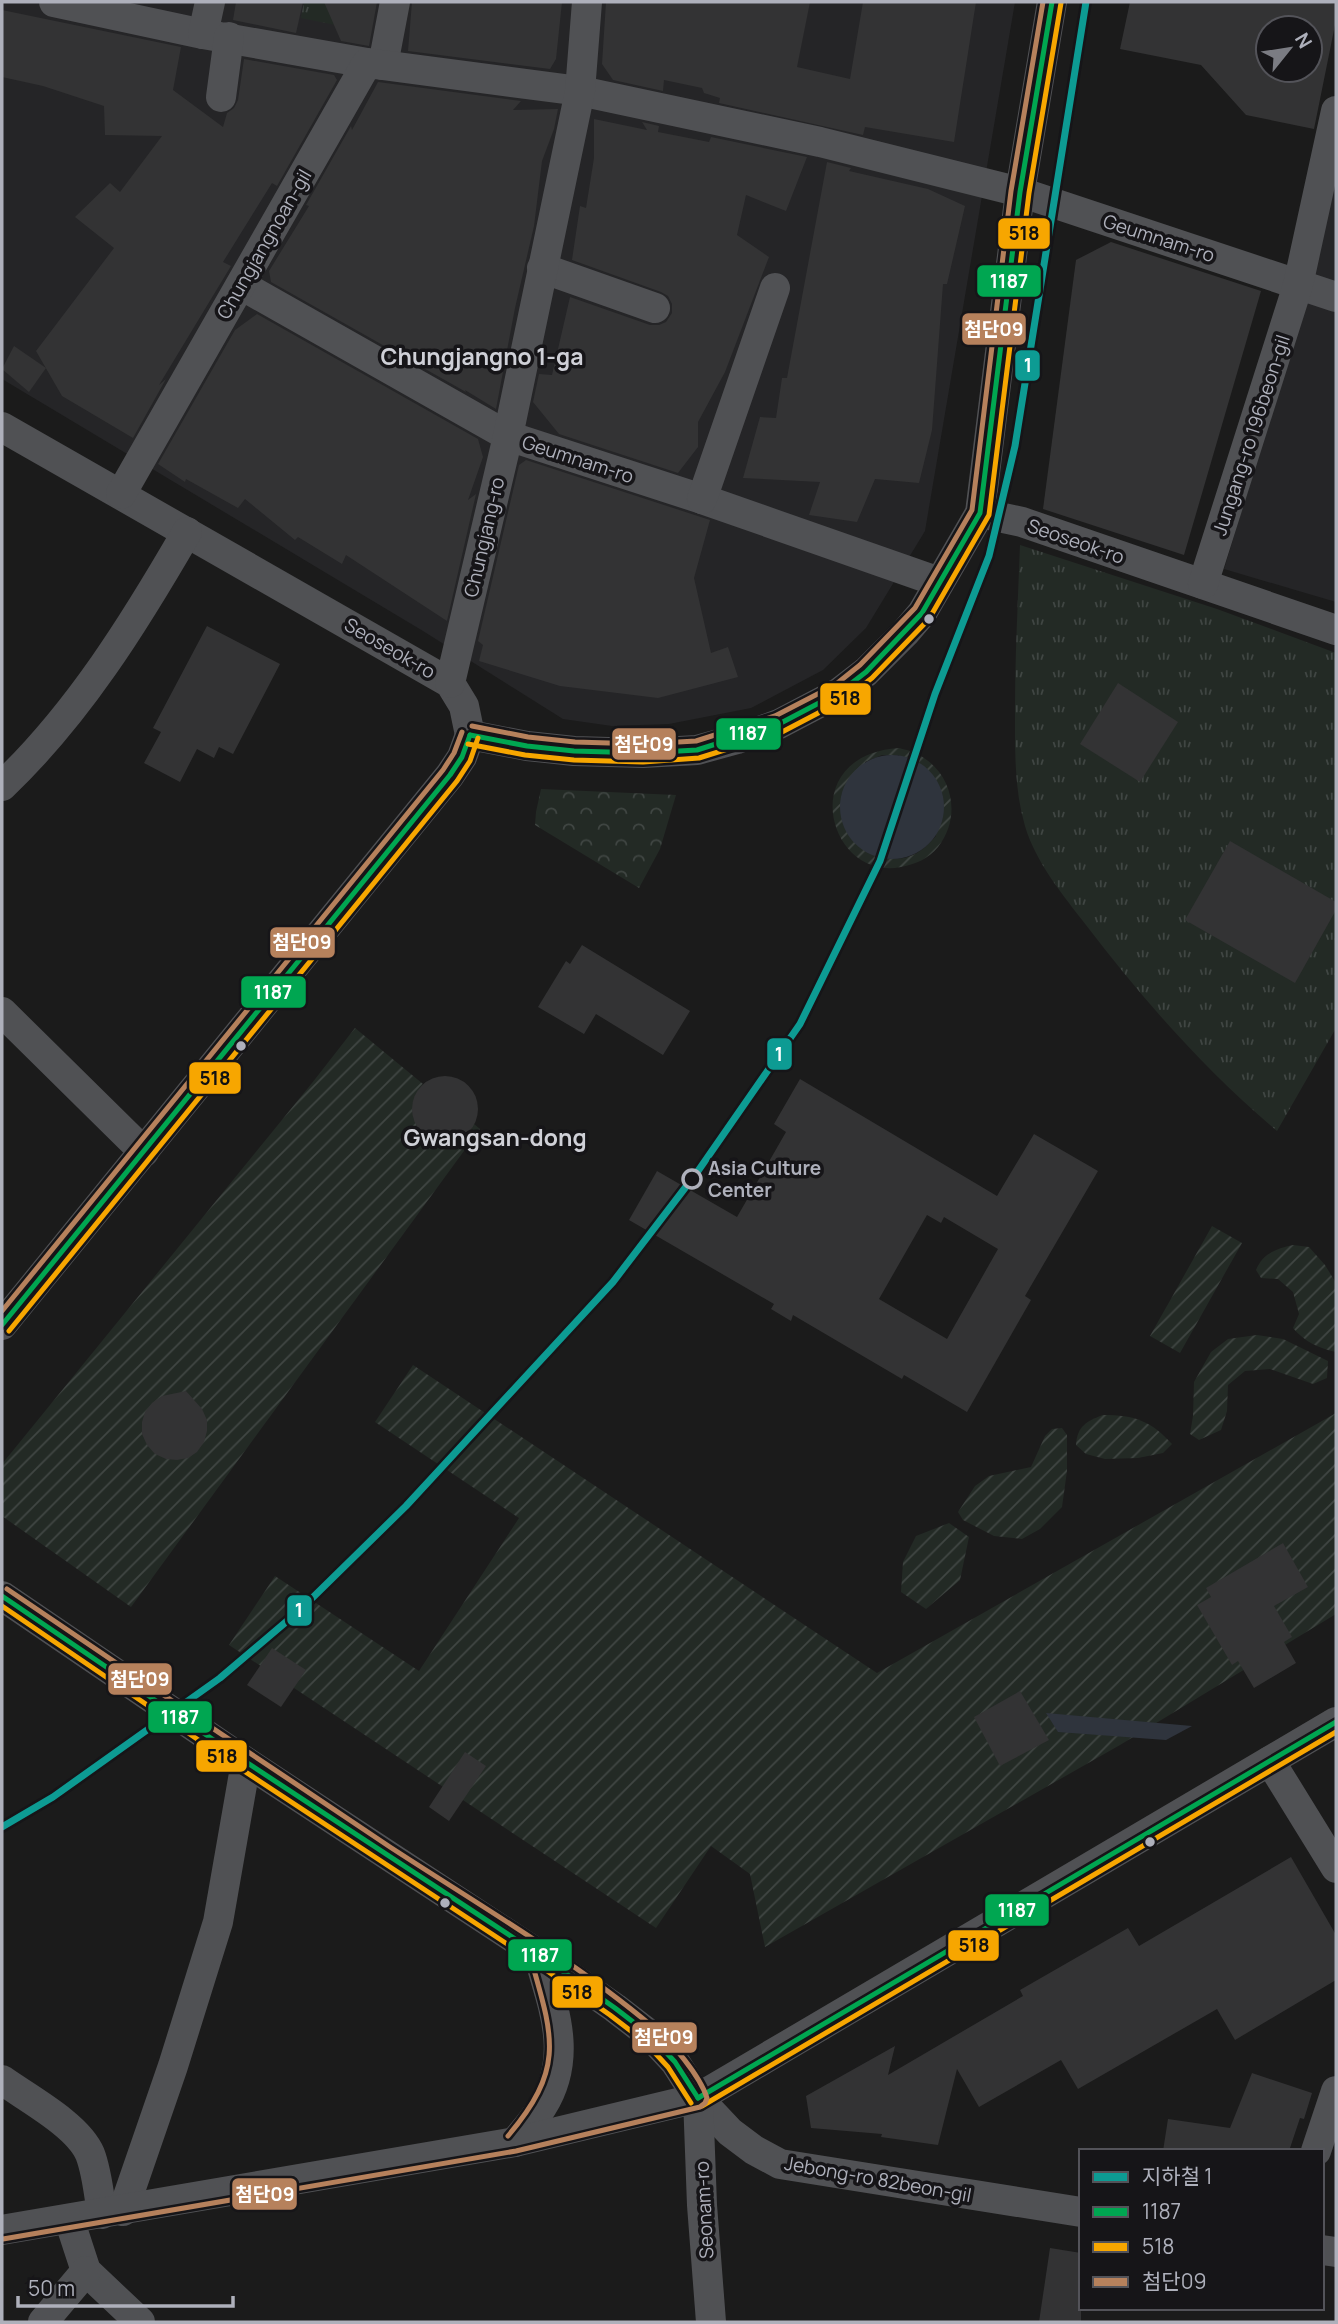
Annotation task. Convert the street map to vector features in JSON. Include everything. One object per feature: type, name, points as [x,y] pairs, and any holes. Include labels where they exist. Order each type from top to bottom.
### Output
[{"type":"street","points":[[54,2],[123,9],[216,36],[375,64],[580,91]]},
{"type":"street","points":[[209,2],[216,36],[221,97]]},
{"type":"street","name":"Chungjangnoan-gil","points":[[121,494],[241,285],[375,64],[395,2]]},
{"type":"street","name":"Chungjang-ro","points":[[450,683],[508,436],[580,91],[587,2]]},
{"type":"street","points":[[2,1325],[450,775],[462,757],[470,735],[551,749],[643,753],[697,750],[788,720],[840,692],[905,634],[922,613],[980,513],[1020,192],[1052,2]]},
{"type":"street","name":"Geumnam-ro","points":[[580,91],[820,142],[1020,192],[1298,285]]},
{"type":"street","name":"Jungang-ro 196beon-gil","points":[[1203,584],[1298,285],[1336,111]]},
{"type":"street","points":[[542,268],[655,308]]},
{"type":"street","name":"Geumnam-ro","points":[[241,285],[508,436],[702,499],[939,582]]},
{"type":"street","points":[[1298,285],[1336,297]]},
{"type":"street","points":[[702,499],[775,288]]},
{"type":"street","name":"Seoseok-ro","points":[[2,427],[450,683],[464,706],[470,735]]},
{"type":"street","name":"Seoseok-ro","points":[[980,513],[1022,522],[1336,630]]},
{"type":"street","points":[[2,786],[25,764],[103,664],[155,587],[187,532]]},
{"type":"street","points":[[2,1013],[144,1152]]},
{"type":"street","name":"Jebong-ro 82beon-gil","points":[[2,1596],[246,1762],[538,1954],[650,2035],[675,2062],[698,2098],[730,2132],[754,2150],[780,2164],[1079,2212]]},
{"type":"street","points":[[2,2230],[515,2143],[698,2098],[1336,1722]]},
{"type":"street","points":[[1270,1761],[1336,1868]]},
{"type":"street","points":[[113,2212],[173,2066],[218,1922],[246,1762]]},
{"type":"street","points":[[515,2143],[542,2107],[553,2085],[561,2051],[555,2015],[538,1954]]},
{"type":"street","points":[[2,2080],[66,2126],[84,2144],[91,2155],[113,2212]]},
{"type":"street","points":[[1317,2149],[1336,2091]]},
{"type":"street","name":"Seonam-ro","points":[[698,2098],[702,2206],[711,2322]]},
{"type":"street","points":[[69,2219],[86,2271],[139,2322]]},
{"type":"street","points":[[43,2322],[86,2271]]},
{"type":"shaded area","points":[[2,2],[1015,2],[925,531],[866,628],[823,670],[751,708],[669,724],[612,726],[563,719],[423,631],[2,379]]},
{"type":"shaded area","points":[[1336,177],[1336,602],[1224,569],[1318,260]]},
{"type":"shaded area","points":[[892,755],[912,759],[929,770],[940,787],[944,807],[940,827],[929,844],[912,855],[892,859],[872,855],[855,844],[844,827],[840,807],[844,787],[855,770],[872,759]]},
{"type":"shaded area","points":[[1046,1713],[1192,1726],[1166,1740],[1058,1732]]},
{"type":"green space","points":[[304,2],[340,2],[335,25],[301,18]]},
{"type":"green space","points":[[1020,545],[1217,609],[1336,653],[1336,1028],[1277,1131],[1200,1059],[1153,1007],[1059,890],[1030,840],[1019,797],[1015,754]]},
{"type":"green space","points":[[899,748],[919,755],[940,773],[950,796],[950,822],[938,847],[930,855],[901,867],[876,866],[855,856],[841,838],[833,816],[834,793],[845,772],[866,756]],"holes":[[[882,755],[899,755],[936,836],[909,857],[875,857],[865,762]]]},
{"type":"green space","points":[[541,789],[676,795],[660,849],[639,888],[535,825]]},
{"type":"green space","points":[[355,1028],[423,1084],[415,1099],[413,1113],[417,1125],[426,1135],[437,1140],[450,1141],[462,1136],[474,1124],[480,1129],[131,1607],[2,1516],[2,1464]]},
{"type":"green space","points":[[1212,1226],[1242,1243],[1180,1353],[1150,1336]]},
{"type":"green space","points":[[1293,1245],[1309,1247],[1336,1283],[1336,1352],[1312,1344],[1293,1328],[1299,1314],[1293,1292],[1278,1279],[1261,1278],[1256,1270],[1262,1259],[1281,1248]]},
{"type":"green space","points":[[1257,1335],[1283,1339],[1328,1361],[1327,1378],[1313,1384],[1270,1369],[1245,1371],[1228,1385],[1227,1411],[1221,1430],[1199,1440],[1190,1434],[1194,1382],[1211,1352],[1228,1339]]},
{"type":"green space","points":[[413,1365],[877,1673],[1336,1413],[1336,1614],[1120,1745],[765,1947],[750,1874],[711,1846],[656,1928],[229,1645],[275,1576],[419,1671],[519,1518],[375,1422]]},
{"type":"green space","points":[[1103,1415],[1124,1416],[1142,1421],[1172,1444],[1163,1453],[1138,1458],[1105,1459],[1086,1454],[1076,1445],[1078,1433],[1088,1422]]},
{"type":"green space","points":[[1062,1428],[1067,1435],[1067,1471],[1062,1507],[1040,1529],[1022,1539],[994,1536],[963,1520],[958,1512],[975,1486],[989,1476],[1031,1467],[1045,1436],[1052,1429]]},
{"type":"green space","points":[[949,1523],[969,1537],[960,1580],[926,1609],[901,1592],[903,1562],[916,1536]]},
{"type":"building","points":[[236,2],[303,2],[296,33],[233,20]]},
{"type":"building","points":[[324,2],[377,2],[369,46],[341,41]]},
{"type":"building","points":[[412,2],[562,2],[556,59],[550,69],[408,51]]},
{"type":"building","points":[[606,2],[810,2],[797,67],[850,79],[863,2],[976,2],[954,142],[865,127],[863,135],[719,103],[720,98],[704,93],[702,88],[664,80],[663,91],[613,80],[602,64]]},
{"type":"building","points":[[1130,2],[1336,4],[1336,20],[1324,79],[1324,14],[1254,14],[1254,84],[1323,84],[1314,129],[1246,115],[1201,65],[1120,49]]},
{"type":"building","points":[[2,10],[181,47],[173,90],[223,127],[227,113],[234,108],[238,100],[244,59],[334,75],[337,80],[277,186],[272,183],[223,262],[231,266],[159,385],[166,379],[133,438],[62,396],[36,351],[114,248],[75,217],[110,183],[120,192],[162,136],[105,135],[104,106],[43,86],[2,77]]},
{"type":"building","points":[[378,82],[521,101],[513,110],[558,109],[542,161],[534,226],[496,409],[271,282],[269,271],[309,206],[306,205]]},
{"type":"building","points":[[594,119],[647,130],[642,122],[659,126],[658,132],[709,142],[711,137],[807,157],[786,211],[746,195],[737,235],[769,257],[725,372],[698,422],[698,447],[678,473],[559,434],[533,402],[539,374],[552,375],[570,297],[650,325],[666,322],[672,313],[668,296],[661,292],[572,260],[580,206],[586,208],[594,158]]},
{"type":"building","points":[[827,162],[851,168],[849,171],[928,189],[965,206],[947,284],[943,284],[932,430],[919,483],[875,479],[857,522],[809,515],[820,482],[743,478],[760,417],[776,418],[782,378],[787,378]]},
{"type":"building","points":[[1111,242],[1261,291],[1184,555],[1043,509],[1076,260]]},
{"type":"building","points":[[257,314],[478,439],[483,457],[468,500],[476,494],[447,621],[346,555],[342,564],[298,537],[295,540],[245,499],[238,508],[186,479],[185,482],[158,464],[235,330]]},
{"type":"building","points":[[14,346],[46,368],[29,392],[2,369]]},
{"type":"building","points":[[526,460],[710,520],[694,578],[711,653],[728,647],[738,677],[658,698],[560,686],[479,661],[483,645],[478,641],[519,465]]},
{"type":"building","points":[[207,626],[280,664],[233,754],[219,747],[214,758],[197,749],[180,782],[144,763],[161,732],[153,728]]},
{"type":"building","points":[[1118,683],[1178,722],[1140,782],[1080,744]]},
{"type":"building","points":[[1230,841],[1336,902],[1336,910],[1295,983],[1185,920]]},
{"type":"building","points":[[582,945],[690,1011],[663,1055],[596,1014],[584,1034],[538,1007],[566,961],[570,964]]},
{"type":"building","points":[[445,1076],[458,1079],[468,1086],[475,1096],[478,1109],[475,1122],[468,1132],[458,1139],[445,1142],[432,1139],[422,1132],[415,1122],[412,1109],[415,1096],[422,1086],[432,1079]]},
{"type":"building","points":[[800,1079],[997,1196],[1034,1134],[1098,1171],[1025,1296],[1031,1300],[967,1412],[904,1375],[902,1379],[793,1315],[791,1321],[771,1309],[774,1304],[629,1220],[657,1171],[737,1217],[786,1132],[774,1124]],"holes":[[[927,1215],[941,1223],[944,1217],[998,1249],[947,1339],[879,1299]]]},
{"type":"building","points":[[186,1391],[202,1409],[207,1420],[204,1442],[197,1452],[188,1458],[166,1459],[155,1454],[147,1445],[142,1434],[142,1422],[152,1403],[162,1396]]},
{"type":"building","points":[[1283,1543],[1308,1587],[1274,1606],[1292,1637],[1284,1642],[1296,1663],[1254,1688],[1238,1661],[1232,1665],[1197,1605],[1211,1597],[1206,1588]]},
{"type":"building","points":[[272,1648],[306,1670],[281,1707],[247,1685]]},
{"type":"building","points":[[1020,1691],[1049,1740],[1000,1766],[974,1717]]},
{"type":"building","points":[[465,1752],[486,1766],[449,1821],[429,1807]]},
{"type":"building","points":[[1291,1857],[1336,1935],[1336,1980],[1235,2040],[1217,2009],[1078,2089],[1061,2060],[979,2107],[957,2069],[938,2145],[881,2137],[882,2134],[811,2128],[806,2096],[895,2046],[888,2075],[1023,1996],[1020,1990],[1128,1928],[1139,1946]]},
{"type":"building","points":[[1252,2073],[1312,2093],[1304,2119],[1300,2118],[1290,2149],[1163,2149],[1168,2119],[1230,2128]]},
{"type":"building","points":[[1050,2248],[1079,2253],[1081,2322],[1039,2322]]},
{"type":"metro line","name":"1","points":[[2,1827],[53,1797],[220,1678],[300,1610],[406,1506],[613,1282],[698,1171],[800,1024],[880,861],[935,694],[989,556],[1015,446],[1086,2]]},
{"type":"transit line","name":"첨단09","points":[[472,726],[528,737],[575,742],[643,744],[696,741],[775,716],[835,685],[860,665],[915,608],[972,510],[1011,191],[1043,2]]},
{"type":"transit line","name":"1187","points":[[470,735],[527,746],[574,751],[643,753],[697,750],[779,724],[840,692],[866,672],[922,613],[980,513],[1020,192],[1052,2]]},
{"type":"transit line","name":"518","points":[[468,744],[525,755],[574,760],[643,762],[699,758],[782,732],[845,699],[872,678],[929,619],[989,515],[1029,193],[1061,3]]},
{"type":"transit line","name":"첨단09","points":[[2,1311],[443,770],[454,753],[462,732]]},
{"type":"transit line","name":"1187","points":[[2,1325],[450,775],[462,757],[470,735]]},
{"type":"transit line","name":"518","points":[[9,1331],[457,781],[470,761],[478,738]]},
{"type":"transit line","name":"첨단09","points":[[3,2239],[516,2151],[700,2107],[707,2098],[692,2070],[668,2041],[590,1978],[7,1589]]},
{"type":"transit line","name":"1187","points":[[2,1596],[615,2008],[650,2035],[675,2062],[698,2098]]},
{"type":"transit line","name":"518","points":[[2,1606],[610,2015],[644,2041],[668,2067],[691,2103]]},
{"type":"transit line","name":"1187","points":[[698,2098],[1336,1722]]},
{"type":"transit line","name":"518","points":[[702,2106],[1336,1732]]},
{"type":"transit line","name":"첨단09","points":[[508,2136],[527,2112],[547,2070],[548,2030],[530,1956]]},
{"type":"place","name":"Asia Culture Center","points":[[692,1179]]},
{"type":"district","name":"Chungjangno 1-ga","points":[[482,356]]},
{"type":"district","name":"Gwangsan-dong","points":[[495,1137]]}]
